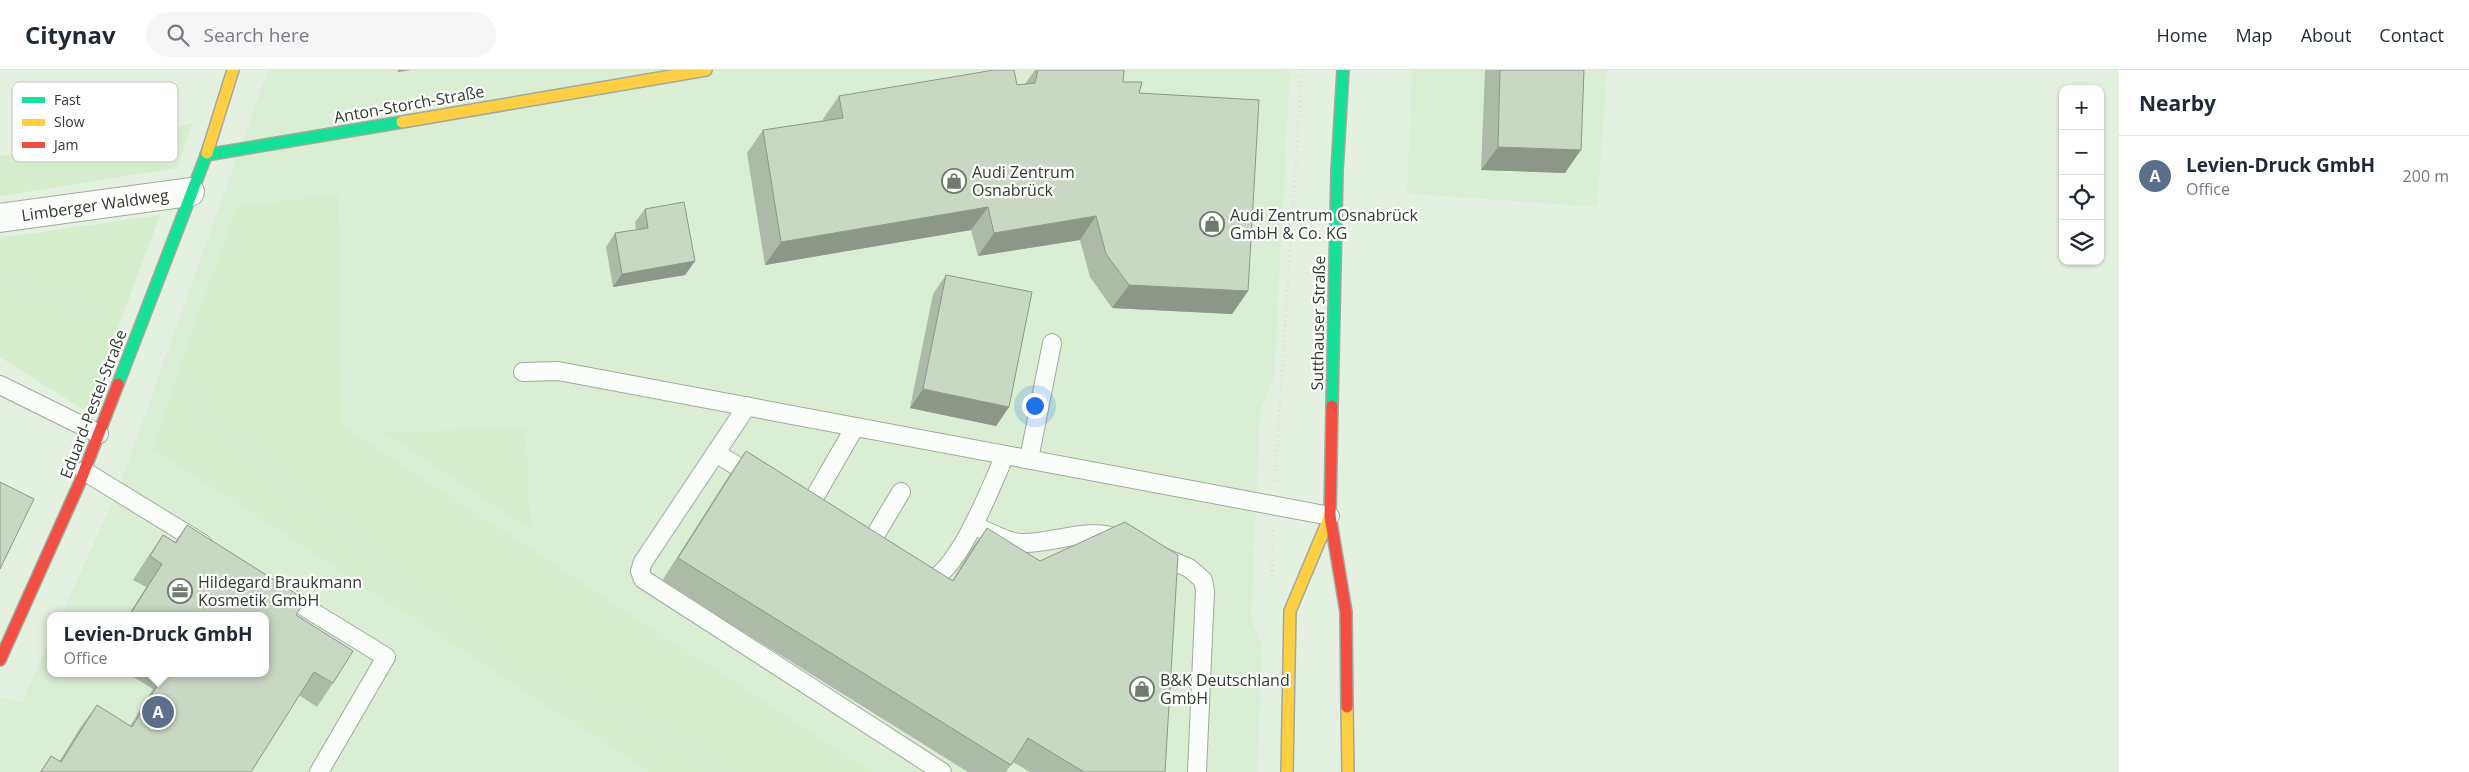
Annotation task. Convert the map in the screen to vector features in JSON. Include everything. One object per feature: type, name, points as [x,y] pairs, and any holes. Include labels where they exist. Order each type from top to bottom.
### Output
[{"type":"street","points":[[206,155],[233,70]]},
{"type":"street","name":"Anton-Storch-Straße","points":[[206,155],[671,73],[706,70]]},
{"type":"street","name":"Sutthauser Straße","points":[[1343,70],[1337,171],[1330,516],[1346,612],[1348,772]]},
{"type":"street","name":"Eduard-Pestel-Straße","points":[[0,660],[84,471],[190,192],[206,155]]},
{"type":"street","name":"Limberger Waldweg","points":[[0,218],[190,192]]},
{"type":"street","name":"Sutthauser Straße","points":[[1287,772],[1290,611],[1330,516]]},
{"type":"lane","points":[[1029,459],[1052,342]]},
{"type":"lane","points":[[524,372],[558,370],[1330,516]]},
{"type":"lane","points":[[0,384],[99,434]]},
{"type":"lane","points":[[747,406],[643,562],[640,571],[643,579],[942,772]]},
{"type":"lane","points":[[806,510],[855,426]]},
{"type":"lane","points":[[716,453],[774,489]]},
{"type":"lane","points":[[907,574],[928,583],[937,578],[973,525],[1005,455]]},
{"type":"lane","points":[[84,471],[218,554]]},
{"type":"lane","points":[[867,549],[901,492]]},
{"type":"lane","points":[[790,500],[822,520]]},
{"type":"lane","points":[[973,525],[1019,543],[1093,534],[1110,535],[1189,568],[1203,580],[1205,591],[1197,772]]},
{"type":"lane","points":[[852,539],[883,559]]},
{"type":"lane","points":[[268,585],[386,657],[319,772]]},
{"type":"path","points":[[1272,580],[1273,506],[1302,70]]},
{"type":"path","points":[[0,278],[141,325],[204,416],[520,678],[653,729],[723,772]]},
{"type":"shaded area","points":[[268,70],[1290,70],[1274,378],[1260,411],[1251,618],[1262,647],[1257,772],[0,772],[0,697],[22,703],[47,646],[47,677],[269,677],[269,612],[63,612],[120,485]]},
{"type":"shaded area","points":[[1412,70],[1607,70],[1597,207],[1407,193]]},
{"type":"shaded area","points":[[192,124],[177,168],[0,196],[0,156],[12,154],[12,162],[178,162],[178,126]]},
{"type":"shaded area","points":[[338,194],[341,425],[872,772],[649,772],[152,448],[236,207]]},
{"type":"shaded area","points":[[160,215],[87,412],[0,357],[0,238]]},
{"type":"shaded area","points":[[525,428],[531,530],[384,432]]},
{"type":"building","points":[[994,70],[1014,70],[1017,85],[1035,83],[1038,70],[1124,70],[1123,82],[1142,82],[1139,93],[1259,100],[1248,291],[1129,285],[1106,254],[1096,216],[994,233],[988,207],[781,242],[763,130],[843,118],[839,96]]},
{"type":"building","points":[[1500,70],[1584,70],[1581,150],[1498,147]]},
{"type":"building","points":[[684,202],[695,261],[622,274],[615,233],[648,228],[645,209]]},
{"type":"building","points":[[946,275],[1032,292],[1009,407],[923,389]]},
{"type":"building","points":[[746,451],[953,581],[987,528],[1040,561],[1125,522],[1178,555],[1165,772],[1084,772],[1028,738],[1011,765],[678,558]]},
{"type":"building","points":[[0,482],[34,499],[0,569]]},
{"type":"building","points":[[187,525],[306,600],[296,615],[353,651],[333,683],[314,672],[251,772],[41,772],[51,756],[61,762],[97,705],[132,727],[163,677],[269,677],[269,612],[132,612],[162,564],[150,556],[163,535],[176,543]]},
{"type":"traffic: fast","points":[[1332,406],[1337,171],[1343,70]]},
{"type":"traffic: fast","points":[[206,155],[402,122]]},
{"type":"traffic: fast","points":[[118,384],[207,153]]},
{"type":"traffic: slow","points":[[207,153],[233,70]]},
{"type":"traffic: slow","points":[[402,122],[706,70]]},
{"type":"traffic: slow","points":[[1287,772],[1290,611],[1330,516]]},
{"type":"traffic: slow","points":[[1347,707],[1348,772]]},
{"type":"traffic: jam","points":[[0,660],[80,482],[118,384]]},
{"type":"traffic: jam","points":[[1332,406],[1330,516],[1346,612],[1347,707]]},
{"type":"place","name":"Audi Zentrum Osnabrück","points":[[954,181]]},
{"type":"place","name":"Audi Zentrum Osnabrück GmbH & Co. KG","points":[[1212,224]]},
{"type":"place","name":"Hildegard Braukmann Kosmetik GmbH","points":[[180,591]]},
{"type":"place","name":"B&K Deutschland GmbH","points":[[1142,689]]},
{"type":"place","name":"Levien-Druck GmbH","points":[[158,712]]}]
